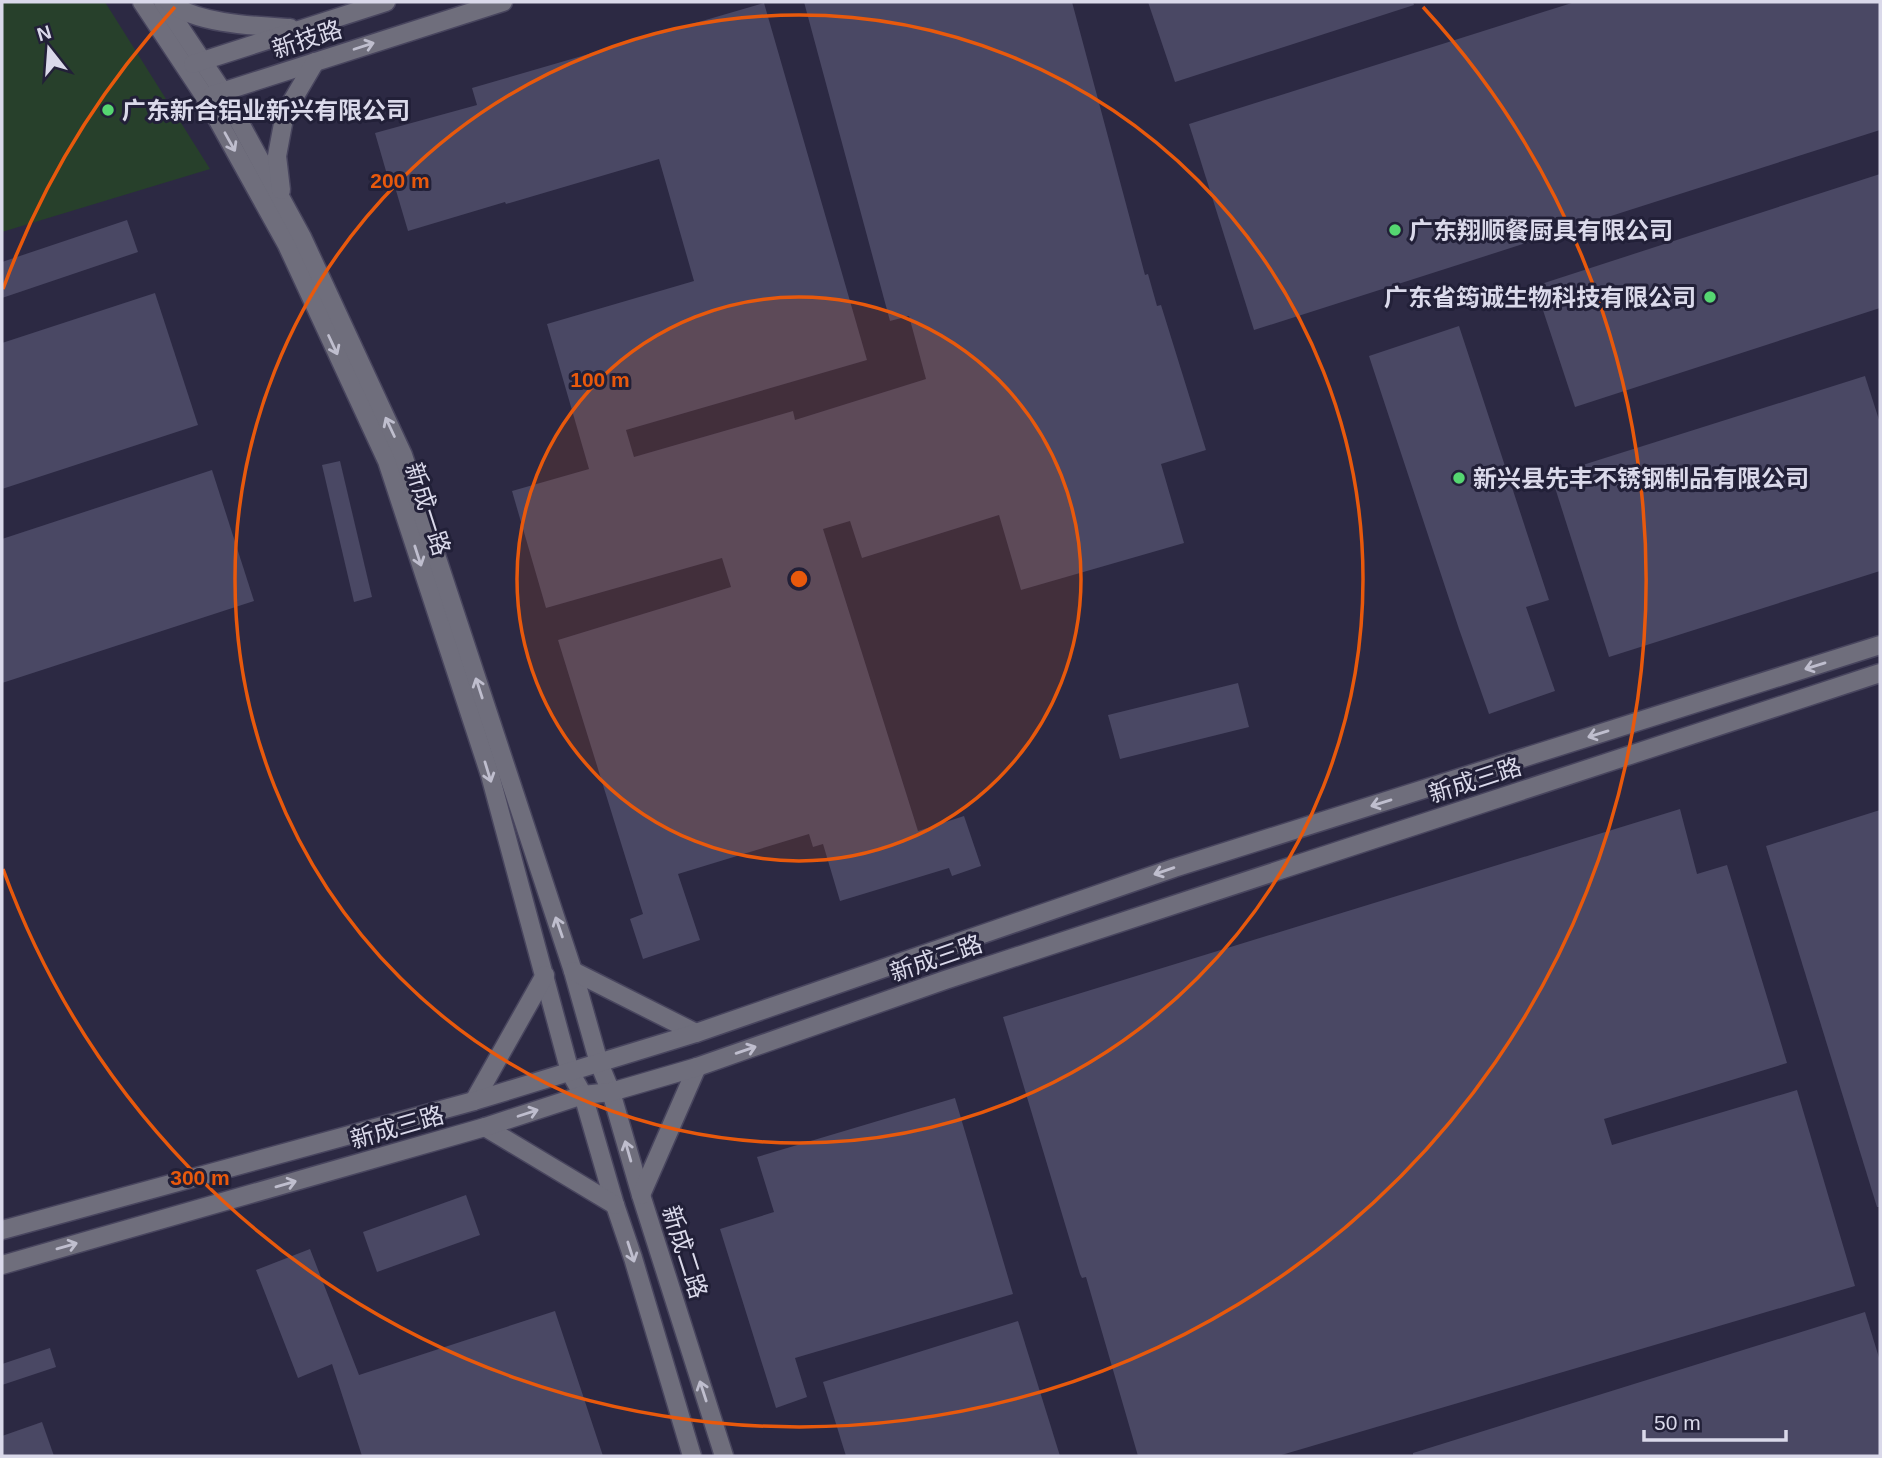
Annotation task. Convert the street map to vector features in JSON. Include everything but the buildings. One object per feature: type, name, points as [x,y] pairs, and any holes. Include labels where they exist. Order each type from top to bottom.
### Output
[{"type":"street","name":"新成一路","points":[[142,2],[205,97],[287,245],[387,461],[490,775],[569,1072]]},
{"type":"street","name":"新成一路","points":[[163,2],[223,92],[302,237],[402,455],[573,971],[599,1063]]},
{"type":"street","points":[[169,2],[178,9],[229,24],[301,29]]},
{"type":"street","name":"新技路","points":[[185,66],[386,2]]},
{"type":"street","name":"新技路","points":[[205,97],[503,2]]},
{"type":"street","points":[[283,201],[277,156],[285,113],[316,62]]},
{"type":"street","name":"新成三路","points":[[2,1230],[474,1101],[696,1033],[1174,868],[1880,645]]},
{"type":"street","name":"新成三路","points":[[2,1265],[485,1128],[583,1095],[611,1092],[697,1066],[945,980],[1880,673]]},
{"type":"street","points":[[573,971],[696,1033]]},
{"type":"street","points":[[474,1101],[545,975]]},
{"type":"street","name":"新成二路","points":[[599,1063],[611,1092],[723,1456]]},
{"type":"street","points":[[641,1195],[697,1066]]},
{"type":"street","points":[[569,1072],[583,1095],[692,1456]]},
{"type":"street","points":[[485,1128],[615,1205]]},
{"type":"green space","points":[[2,2],[105,2],[210,169],[2,232]]},
{"type":"place","name":"广东新合铝业新兴有限公司","points":[[108,110]]},
{"type":"place","name":"广东翔顺餐厨具有限公司","points":[[1395,230]]},
{"type":"place","name":"广东省筠诚生物科技有限公司","points":[[1710,297]]},
{"type":"place","name":"新兴县先丰不锈钢制品有限公司","points":[[1459,478]]}]
